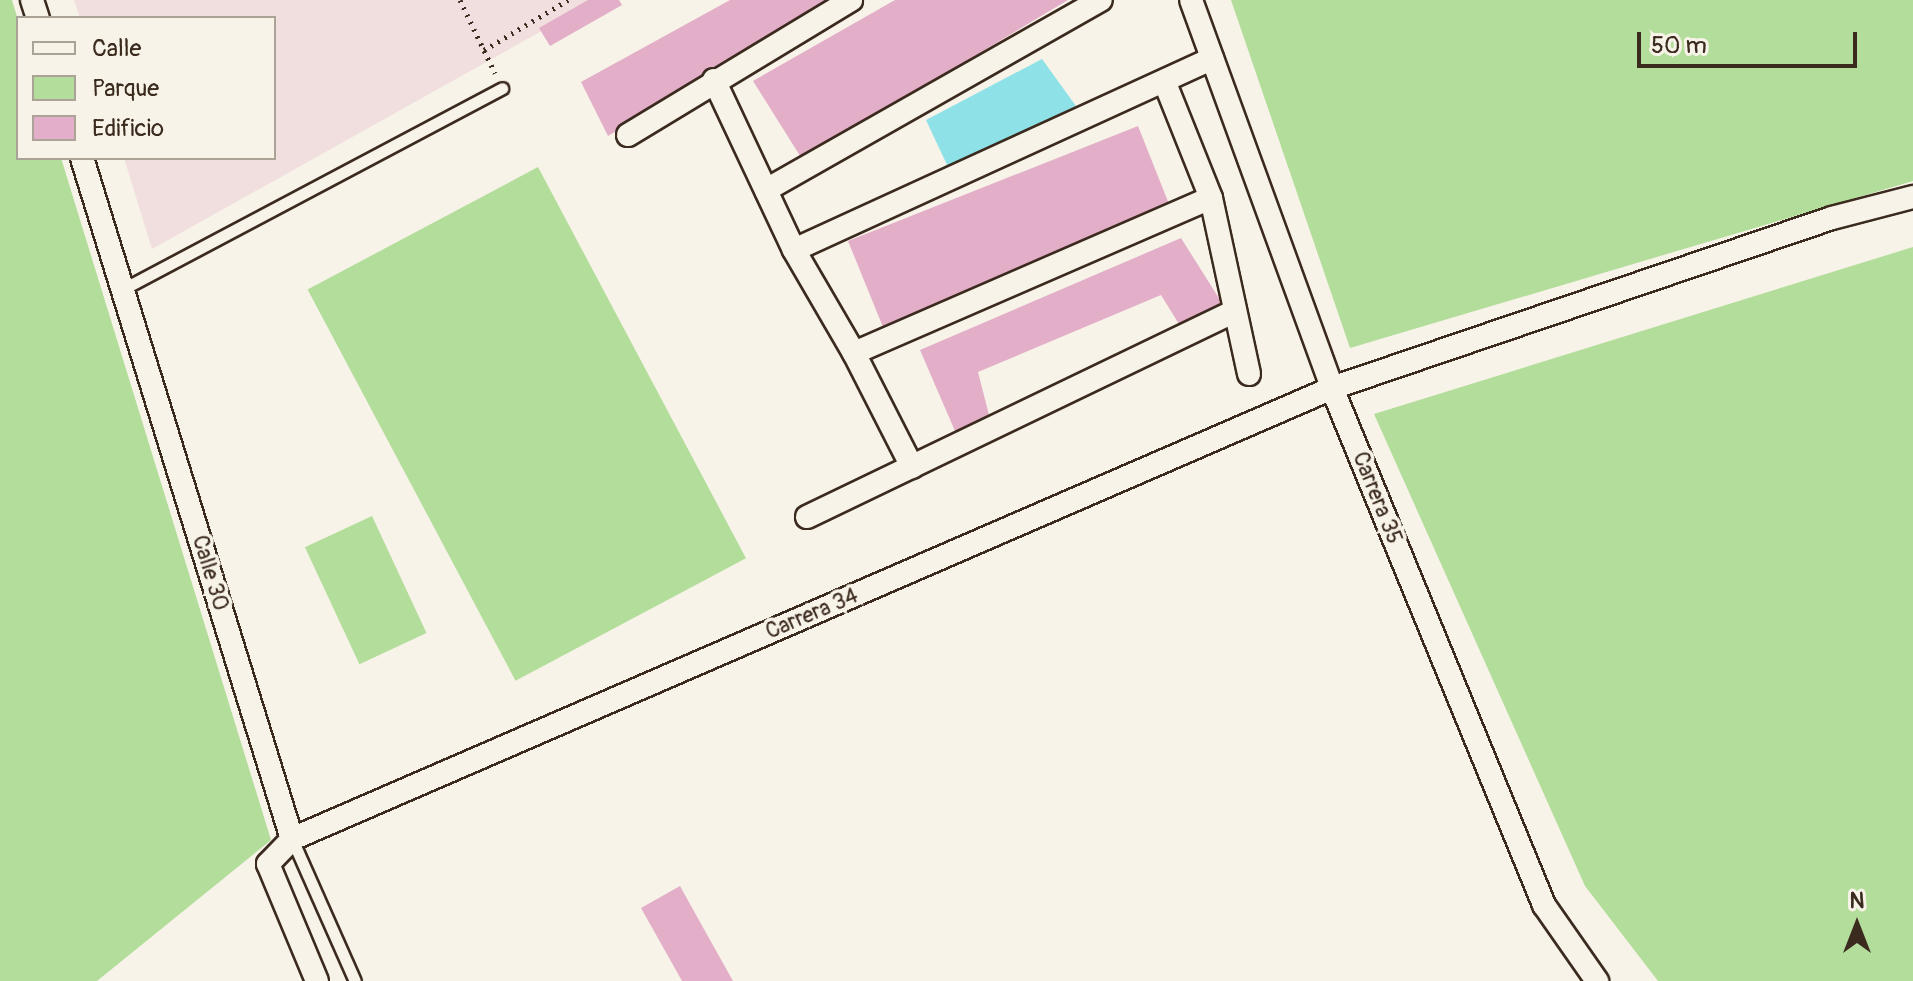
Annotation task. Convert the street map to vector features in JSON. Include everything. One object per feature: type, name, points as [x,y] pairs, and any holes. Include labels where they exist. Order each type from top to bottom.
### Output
[{"type":"street","points":[[628,135],[714,80],[851,0]]},
{"type":"street","points":[[766,190],[1101,0]]},
{"type":"street","name":"Carrera 35","points":[[1191,0],[1332,388],[1544,905],[1597,981]]},
{"type":"street","points":[[794,250],[1212,59]]},
{"type":"street","points":[[714,80],[794,250],[854,353],[912,467]]},
{"type":"street","points":[[1165,83],[1211,198],[1249,374]]},
{"type":"street","name":"Calle 30","points":[[83,160],[292,839]]},
{"type":"street","name":"Carrera 34","points":[[292,839],[1332,388],[1832,218],[1913,197]]},
{"type":"street","points":[[854,353],[1211,198]]},
{"type":"street","points":[[807,517],[1235,311]]},
{"type":"street","points":[[292,839],[268,864],[317,981]]},
{"type":"lane","points":[[123,289],[502,88]]},
{"type":"lane","name":"Calle 30","points":[[292,839],[355,981]]},
{"type":"path","points":[[460,0],[502,88]]},
{"type":"path","points":[[484,50],[568,0]]},
{"type":"shaded area","points":[[74,0],[597,0],[152,249],[125,160],[276,160],[276,16],[79,16]]},
{"type":"green space","points":[[0,0],[12,0],[17,16],[16,160],[62,160],[271,840],[97,981],[0,981]]},
{"type":"green space","points":[[1231,0],[1913,0],[1913,181],[1350,348]]},
{"type":"green space","points":[[538,167],[746,558],[516,681],[308,290]]},
{"type":"green space","points":[[1913,247],[1913,981],[1658,981],[1585,886],[1374,414]]},
{"type":"green space","points":[[372,516],[427,633],[359,664],[305,547]]},
{"type":"water","points":[[1042,59],[1076,106],[948,167],[926,120]]},
{"type":"building","points":[[588,0],[619,0],[622,5],[550,46],[539,28]]},
{"type":"building","points":[[730,0],[836,0],[608,136],[581,82]]},
{"type":"building","points":[[895,0],[1068,0],[802,159],[753,81]]},
{"type":"building","points":[[1138,126],[1169,204],[885,332],[848,241]]},
{"type":"building","points":[[1181,238],[1227,311],[1182,329],[1161,295],[978,372],[989,415],[955,431],[920,350]]},
{"type":"building","points":[[680,886],[733,981],[682,981],[641,908]]}]
